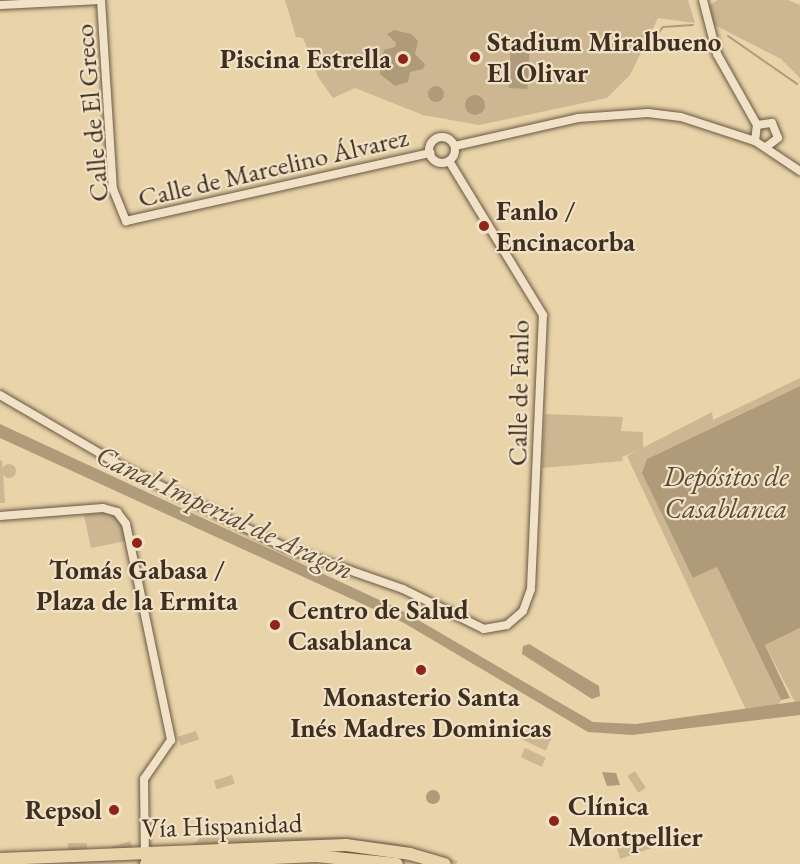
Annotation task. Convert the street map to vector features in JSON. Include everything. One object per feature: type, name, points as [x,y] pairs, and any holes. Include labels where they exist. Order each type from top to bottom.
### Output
[{"type":"highway","name":"Vía Hispanidad","points":[[145,860],[346,845],[410,854],[445,864]]},
{"type":"highway","name":"Vía Hispanidad","points":[[0,859],[128,852],[145,860],[316,856],[397,864]]},
{"type":"street","points":[[0,5],[101,0]]},
{"type":"street","name":"Calle de El Greco","points":[[101,0],[113,189],[126,221]]},
{"type":"street","points":[[703,0],[717,54],[755,133],[783,160],[800,171]]},
{"type":"street","points":[[455,146],[613,113],[681,117],[744,137],[755,133],[764,122],[774,125],[778,134],[770,145]]},
{"type":"street","points":[[439,137],[451,140],[455,146],[449,161],[438,162],[430,153],[432,142],[439,137]]},
{"type":"street","name":"Calle de Marcelino Álvarez","points":[[126,221],[430,153]]},
{"type":"street","name":"Calle de Fanlo","points":[[0,395],[123,467],[286,548],[403,589],[490,630],[516,619],[530,594],[543,315],[449,161]]},
{"type":"street","points":[[0,516],[108,508],[119,514],[126,524],[171,740],[144,779],[145,860]]},
{"type":"street","points":[[128,852],[135,864]]},
{"type":"shaded area","name":"Stadium Miralbueno El Olivar","points":[[285,0],[688,0],[695,23],[658,18],[630,75],[607,98],[479,125],[423,115],[355,88],[333,98],[318,77],[303,38],[296,37]]},
{"type":"shaded area","name":"Stadium Miralbueno El Olivar","points":[[718,0],[788,0],[800,5],[800,78],[781,59],[703,19],[702,10]]},
{"type":"shaded area","points":[[800,378],[800,386],[647,459],[693,578],[717,567],[781,700],[778,705],[746,710],[627,456],[712,412],[713,420]]},
{"type":"shaded area","points":[[545,414],[623,417],[621,431],[643,432],[643,448],[622,457],[623,461],[542,468]]},
{"type":"shaded area","points":[[2,460],[5,503],[0,503],[0,461]]},
{"type":"shaded area","points":[[9,464],[14,466],[16,471],[14,476],[9,478],[4,476],[2,471],[4,466]]},
{"type":"shaded area","points":[[110,511],[121,521],[126,541],[91,548],[84,515]]},
{"type":"shaded area","points":[[800,628],[800,701],[795,702],[765,645]]},
{"type":"shaded area","points":[[529,725],[553,736],[546,750],[522,740]]},
{"type":"shaded area","points":[[196,731],[199,740],[181,745],[178,737]]},
{"type":"shaded area","points":[[525,748],[546,758],[542,767],[521,757]]},
{"type":"shaded area","points":[[635,771],[646,788],[638,793],[627,776]]},
{"type":"shaded area","points":[[232,775],[235,784],[217,789],[214,781]]},
{"type":"shaded area","points":[[341,837],[399,844],[458,861],[456,864],[335,840],[193,845],[200,838]]},
{"type":"shaded area","points":[[648,837],[652,848],[620,859],[616,845]]},
{"type":"shaded area","points":[[130,841],[132,847],[100,857],[99,851]]},
{"type":"shaded area","points":[[68,843],[87,843],[87,850],[68,850]]},
{"type":"water","name":"Piscina Estrella","points":[[394,30],[411,34],[418,41],[415,54],[425,64],[423,69],[410,72],[408,82],[395,86],[380,74],[381,68],[391,66],[391,61],[382,57],[384,50],[395,47],[396,43],[387,34]]},
{"type":"water","points":[[511,42],[530,43],[528,89],[509,88]]},
{"type":"water","points":[[436,86],[442,88],[444,94],[442,100],[436,102],[430,100],[428,94],[430,88]]},
{"type":"water","points":[[475,95],[482,98],[485,105],[482,112],[475,115],[468,112],[465,105],[468,98]]},
{"type":"water","name":"Depósitos de Casablanca","points":[[800,386],[800,628],[765,645],[790,698],[781,700],[717,567],[693,578],[642,473],[647,459]]},
{"type":"water","name":"Canal Imperial de Aragón","points":[[0,424],[401,610],[593,722],[636,724],[800,701],[800,715],[632,735],[588,732],[404,623],[0,438]]},
{"type":"water","points":[[529,644],[599,686],[600,696],[592,699],[522,654],[523,646]]},
{"type":"water","points":[[602,772],[616,773],[620,785],[607,786]]},
{"type":"water","points":[[433,790],[438,792],[440,797],[438,802],[433,804],[428,802],[426,797],[428,792]]},
{"type":"waterway","points":[[650,44],[663,27],[693,25]]},
{"type":"waterway","points":[[728,36],[797,84]]},
{"type":"place","name":"Stadium Miralbueno El Olivar","points":[[475,57]]},
{"type":"place","name":"Piscina Estrella","points":[[403,59]]},
{"type":"place","name":"Fanlo / Encinacorba","points":[[484,226]]},
{"type":"place","name":"Tomás Gabasa / Plaza de la Ermita","points":[[137,543]]},
{"type":"place","name":"Centro de Salud Casablanca","points":[[275,625]]},
{"type":"place","name":"Monasterio Santa Inés Madres Dominicas","points":[[421,670]]},
{"type":"place","name":"Repsol","points":[[114,810]]},
{"type":"place","name":"Clínica Montpellier","points":[[554,821]]}]
